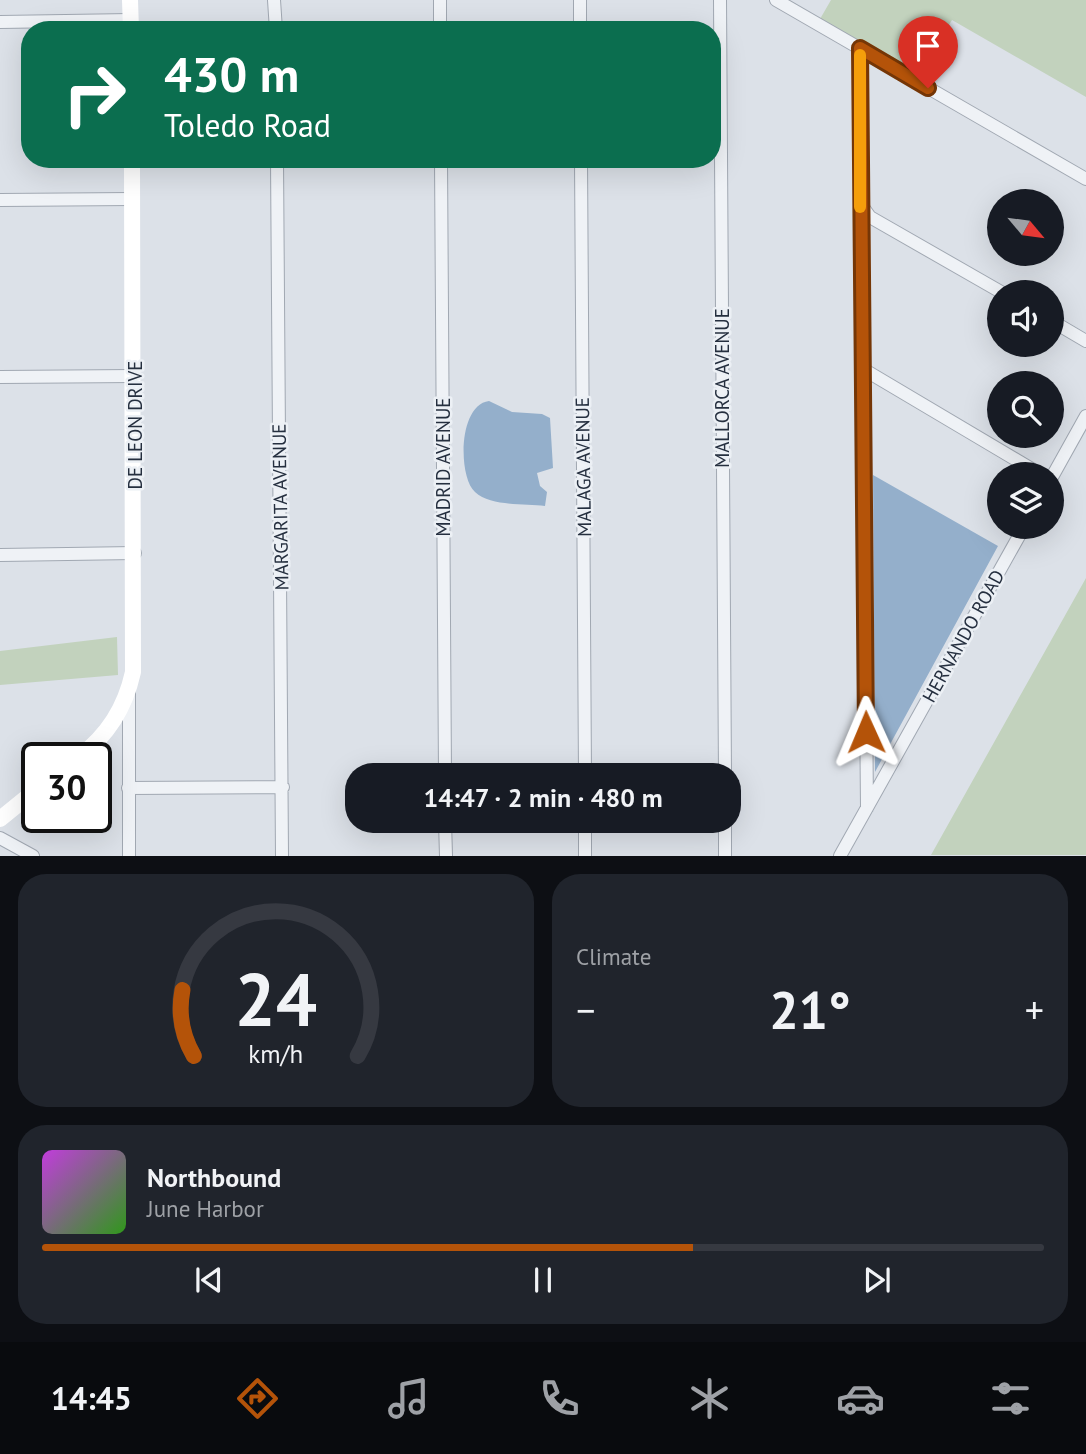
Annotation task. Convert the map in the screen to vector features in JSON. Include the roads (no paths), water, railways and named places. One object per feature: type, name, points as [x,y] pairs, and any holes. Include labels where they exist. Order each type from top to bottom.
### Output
[{"type":"street","points":[[130,0],[131,21]]},
{"type":"street","points":[[274,0],[275,21]]},
{"type":"street","points":[[440,0],[440,21]]},
{"type":"street","points":[[580,0],[580,21]]},
{"type":"street","name":"MALLORCA AVENUE","points":[[720,0],[720,21]]},
{"type":"street","points":[[776,0],[1086,179]]},
{"type":"street","points":[[0,22],[21,22]]},
{"type":"street","points":[[860,48],[867,808]]},
{"type":"street","name":"DE LEON DRIVE","points":[[129,856],[129,690],[135,654],[132,168]]},
{"type":"street","name":"MARGARITA AVENUE","points":[[277,168],[282,856]]},
{"type":"street","name":"MADRID AVENUE","points":[[441,168],[445,763]]},
{"type":"street","name":"MALAGA AVENUE","points":[[581,168],[585,763]]},
{"type":"street","name":"MALLORCA AVENUE","points":[[721,168],[724,763]]},
{"type":"street","points":[[0,200],[132,200]]},
{"type":"street","points":[[860,202],[870,218],[987,284]]},
{"type":"street","points":[[1064,328],[1086,341]]},
{"type":"street","points":[[863,369],[1020,462]]},
{"type":"street","points":[[0,377],[134,376]]},
{"type":"street","points":[[1060,462],[1086,416]]},
{"type":"street","name":"HERNANDO ROAD","points":[[840,856],[1017,539]]},
{"type":"street","points":[[0,555],[135,553]]},
{"type":"street","name":"DE LEON DRIVE","points":[[95,742],[104,734],[129,690]]},
{"type":"street","points":[[128,788],[283,787]]},
{"type":"street","points":[[0,819],[21,802]]},
{"type":"street","points":[[445,833],[446,856]]},
{"type":"street","points":[[585,833],[585,856]]},
{"type":"street","points":[[725,833],[725,856]]},
{"type":"street","points":[[0,838],[33,856]]},
{"type":"water","points":[[489,401],[512,412],[542,414],[550,418],[553,468],[537,473],[540,486],[547,492],[545,506],[490,500],[475,492],[469,484],[464,458],[466,428],[479,405]]},
{"type":"water","points":[[873,475],[998,546],[875,772]]}]
